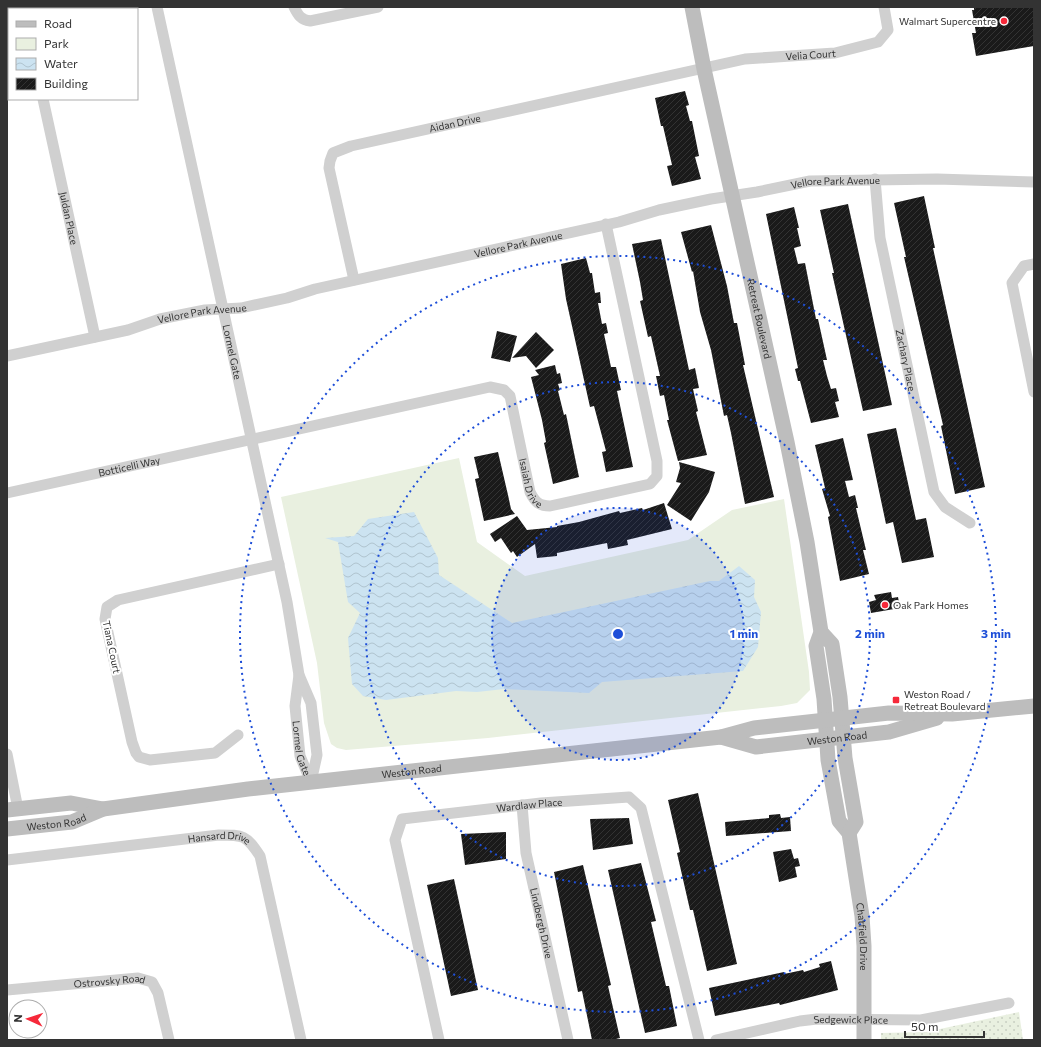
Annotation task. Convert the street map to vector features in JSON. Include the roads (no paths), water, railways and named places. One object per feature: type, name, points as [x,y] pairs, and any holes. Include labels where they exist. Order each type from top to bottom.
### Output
[{"type":"main road","name":"Retreat Boulevard","points":[[692,7],[704,69],[800,501],[821,632],[816,646],[825,720]]},
{"type":"main road","name":"Retreat Boulevard","points":[[821,632],[832,644],[844,737]]},
{"type":"main road","name":"Weston Road","points":[[7,829],[72,822],[103,809],[311,782],[722,737],[754,728],[889,713],[952,714],[1034,706]]},
{"type":"main road","name":"Weston Road","points":[[722,737],[756,747],[889,732],[952,714]]},
{"type":"main road","name":"Chatfield Drive","points":[[825,720],[828,760],[839,821],[849,833],[862,924],[864,1040]]},
{"type":"main road","name":"Chatfield Drive","points":[[844,737],[856,822],[849,833]]},
{"type":"main road","name":"Weston Road","points":[[12,809],[71,803],[103,809]]},
{"type":"street","name":"Lormel Gate","points":[[157,7],[279,564],[299,675],[311,703],[317,755],[311,782]]},
{"type":"street","points":[[294,7],[298,16],[303,20],[310,21],[378,7]]},
{"type":"street","name":"Velia Court","points":[[704,69],[754,58],[835,54],[878,42],[888,30],[884,7]]},
{"type":"street","name":"Aidan Drive","points":[[354,280],[329,168],[333,153],[352,146],[704,69]]},
{"type":"street","name":"Juldan Place","points":[[43,100],[95,337]]},
{"type":"street","name":"Vellore Park Avenue","points":[[7,356],[128,330],[160,319],[205,310],[242,308],[354,280],[606,224],[659,210],[810,181],[875,179],[981,179],[1034,182]]},
{"type":"street","name":"Zachary Place","points":[[875,179],[880,238],[934,492],[945,507],[970,523]]},
{"type":"street","name":"Isaiah Drive","points":[[252,440],[490,387],[504,390],[510,396],[530,492],[535,501],[539,504],[550,506],[650,484],[657,476],[657,461],[606,224]]},
{"type":"street","points":[[1034,264],[1024,266],[1012,283],[1034,392]]},
{"type":"street","name":"Botticelli Way","points":[[7,493],[252,440]]},
{"type":"street","name":"Tiana Court","points":[[238,735],[215,752],[150,760],[140,757],[136,753],[132,742],[105,619],[105,613],[107,607],[118,600],[279,564]]},
{"type":"street","name":"Lormel Gate","points":[[299,675],[295,706],[300,756],[311,782]]},
{"type":"street","points":[[7,754],[12,809]]},
{"type":"street","name":"Wardlaw Place","points":[[439,1040],[395,840],[402,819],[522,805],[629,797],[641,808],[699,1040]]},
{"type":"street","name":"Lindbergh Drive","points":[[522,805],[526,853],[568,1040]]},
{"type":"street","name":"Hansard Drive","points":[[7,860],[219,835],[240,835],[250,842],[260,856],[301,1040]]},
{"type":"street","name":"Ostrovsky Road","points":[[7,990],[138,978],[152,982],[158,993],[169,1040]]},
{"type":"street","name":"Sedgewick Place","points":[[716,1040],[800,1021],[864,1019],[921,1020],[1009,1003]]},
{"type":"water","points":[[414,512],[438,558],[439,575],[512,623],[710,581],[719,581],[739,566],[755,580],[754,597],[761,612],[758,647],[743,671],[602,682],[589,693],[504,689],[477,692],[456,691],[386,700],[363,696],[352,684],[348,638],[360,613],[348,602],[338,542],[325,538],[354,536],[368,519]]},
{"type":"place","name":"Walmart Supercentre","points":[[1004,21]]},
{"type":"place","name":"Oak Park Homes","points":[[885,605]]},
{"type":"place","name":"Weston Road / Retreat Boulevard","points":[[896,700]]}]
